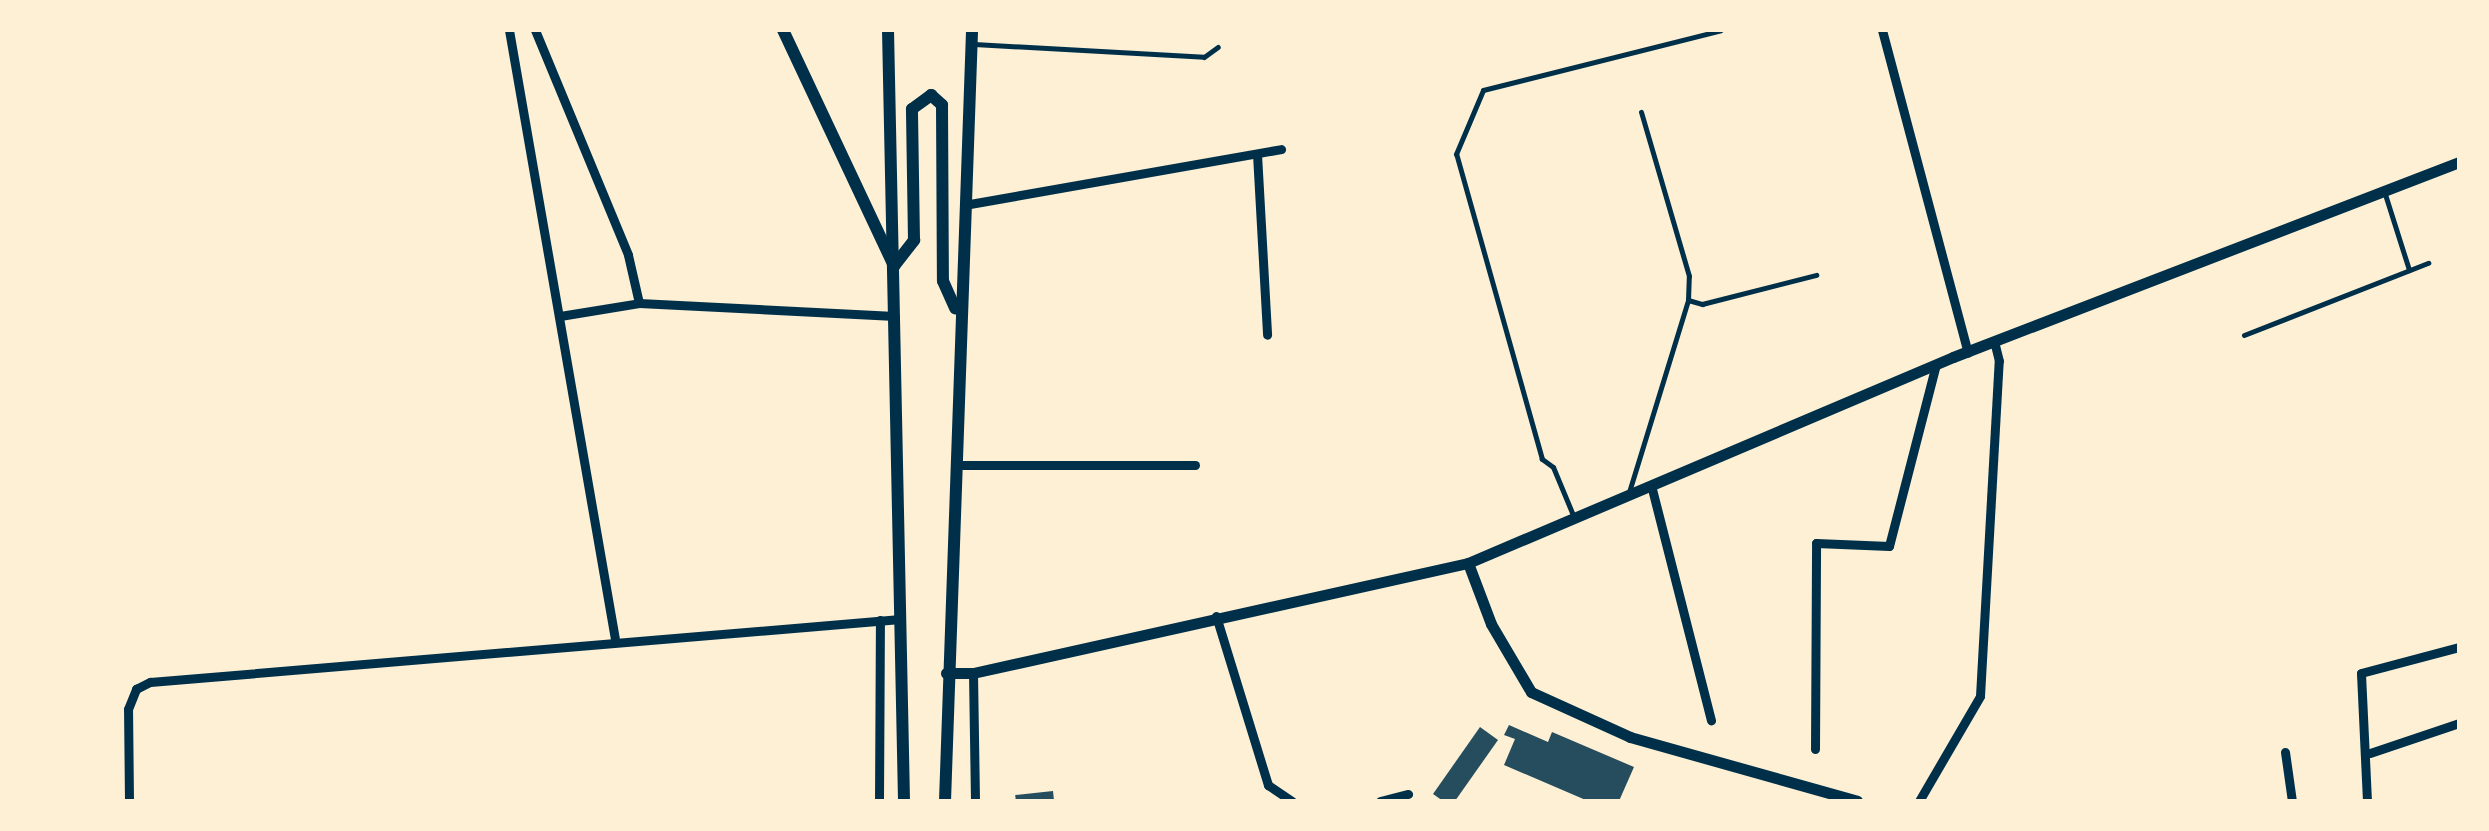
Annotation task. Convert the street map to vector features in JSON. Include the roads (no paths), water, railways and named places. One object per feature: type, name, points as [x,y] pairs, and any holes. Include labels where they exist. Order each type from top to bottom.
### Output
[{"type":"main road","points":[[783,30],[894,266]]},
{"type":"main road","points":[[888,30],[904,801]]},
{"type":"main road","points":[[945,801],[958,315],[972,37]]},
{"type":"main road","points":[[894,266],[914,240],[912,109],[931,95],[944,113],[943,280],[958,315]]},
{"type":"street","points":[[509,30],[615,640]]},
{"type":"street","points":[[535,30],[628,255],[639,303]]},
{"type":"street","points":[[1882,30],[1968,354]]},
{"type":"street","points":[[962,205],[1281,149]]},
{"type":"street","points":[[1257,154],[1268,336]]},
{"type":"street","points":[[946,673],[973,673],[1468,562],[1936,364],[1994,346],[2383,187],[2459,162]]},
{"type":"street","points":[[560,316],[639,303],[895,316]]},
{"type":"street","points":[[1920,801],[1980,696],[1999,361],[1994,346]]},
{"type":"street","points":[[1814,749],[1816,542],[1889,546],[1936,364]]},
{"type":"street","points":[[953,465],[1195,465]]},
{"type":"street","points":[[1652,484],[1711,720]]},
{"type":"street","points":[[1468,562],[1491,624],[1531,692],[1630,738],[1857,801]]},
{"type":"street","points":[[1216,616],[1268,786],[1292,801]]},
{"type":"street","points":[[129,801],[128,709],[136,688],[150,682],[900,619]]},
{"type":"street","points":[[879,801],[880,620]]},
{"type":"street","points":[[2368,801],[2370,753],[2361,673],[2459,646]]},
{"type":"street","points":[[973,673],[975,801]]},
{"type":"street","points":[[2370,753],[2459,723]]},
{"type":"street","points":[[2284,752],[2292,801]]},
{"type":"street","points":[[1380,801],[1408,794]]},
{"type":"lane","points":[[1573,515],[1553,468],[1542,459],[1456,154],[1483,90],[1722,30]]},
{"type":"lane","points":[[972,37],[1204,57],[1218,47]]},
{"type":"lane","points":[[1628,495],[1688,300],[1689,276],[1641,112]]},
{"type":"lane","points":[[2383,187],[2408,270]]},
{"type":"lane","points":[[2244,335],[2428,263]]},
{"type":"lane","points":[[1688,300],[1702,304],[1816,274]]}]
